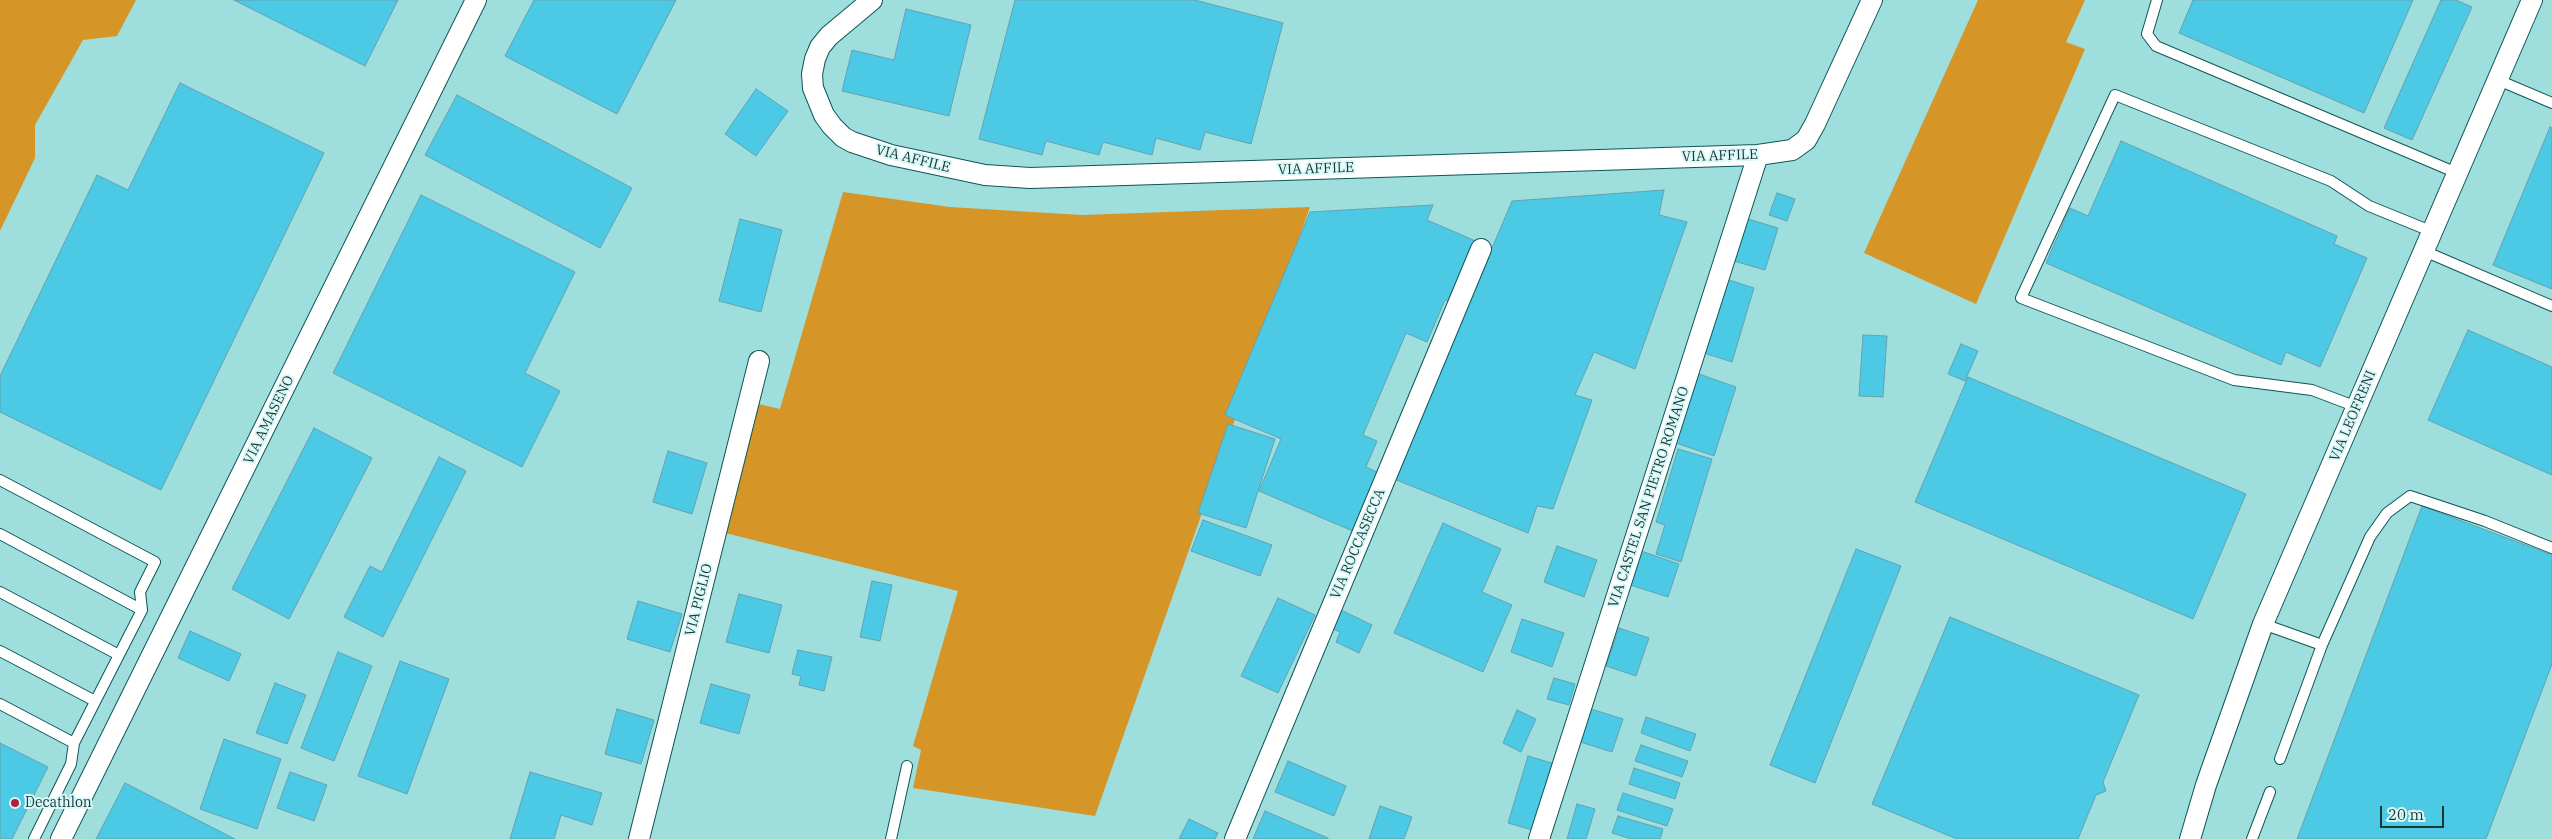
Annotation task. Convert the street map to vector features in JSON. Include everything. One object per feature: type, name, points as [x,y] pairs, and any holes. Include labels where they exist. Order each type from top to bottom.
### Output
[{"type":"street","name":"VIA AMASENO","points":[[61,839],[476,0]]},
{"type":"street","name":"VIA AFFILE","points":[[872,0],[829,36],[820,47],[812,74],[813,88],[824,115],[843,137],[852,142],[891,155],[984,175],[1030,178],[1758,155],[1792,150],[1806,140],[1872,0]]},
{"type":"street","name":"VIA LEOFRENI","points":[[2190,839],[2206,785],[2263,624],[2458,174],[2530,0]]},
{"type":"street","name":"VIA CASTEL SAN PIETRO ROMANO","points":[[1539,839],[1758,155]]},
{"type":"street","name":"VIA ROCCASECCA","points":[[1235,839],[1481,249]]},
{"type":"street","name":"VIA PIGLIO","points":[[639,839],[759,361]]},
{"type":"lane","points":[[2158,0],[2147,34],[2156,46],[2458,174]]},
{"type":"lane","points":[[2498,80],[2552,103]]},
{"type":"lane","points":[[2357,407],[2312,390],[2234,380],[2022,298],[2114,95],[2331,181],[2369,206],[2433,232]]},
{"type":"lane","points":[[2424,251],[2552,306]]},
{"type":"lane","points":[[0,480],[155,562],[140,592],[142,610],[74,743],[71,764],[34,839]]},
{"type":"lane","points":[[2280,759],[2322,645],[2370,537],[2387,513],[2410,496],[2485,521],[2552,548]]},
{"type":"lane","points":[[0,534],[142,610]]},
{"type":"lane","points":[[0,592],[119,655]]},
{"type":"lane","points":[[2263,624],[2322,645]]},
{"type":"lane","points":[[0,650],[95,701]]},
{"type":"lane","points":[[0,704],[74,743]]},
{"type":"lane","points":[[891,839],[907,766]]},
{"type":"lane","points":[[2252,839],[2270,792]]},
{"type":"shaded area","points":[[0,0],[136,0],[117,36],[83,40],[35,125],[35,158],[0,231]]},
{"type":"shaded area","points":[[1978,0],[2085,0],[2066,42],[2085,49],[1976,304],[1864,253]]},
{"type":"shaded area","points":[[843,192],[950,207],[1082,215],[1310,207],[1095,816],[913,788],[921,750],[913,746],[958,591],[717,531],[750,402],[780,409]]},
{"type":"building","points":[[234,0],[398,0],[365,66]]},
{"type":"building","points":[[534,0],[676,0],[617,114],[505,56]]},
{"type":"building","points":[[1015,0],[1195,0],[1283,23],[1251,144],[1205,132],[1200,150],[1156,138],[1152,155],[1103,142],[1099,155],[1046,141],[1042,155],[979,139]]},
{"type":"building","points":[[2193,0],[2413,0],[2364,113],[2179,33]]},
{"type":"building","points":[[2441,0],[2456,0],[2472,7],[2412,140],[2384,128]]},
{"type":"building","points":[[906,9],[971,25],[949,116],[842,91],[852,50],[894,60]]},
{"type":"building","points":[[180,83],[324,153],[161,490],[0,412],[0,376],[97,175],[128,190]]},
{"type":"building","points":[[756,89],[788,111],[756,156],[725,134]]},
{"type":"building","points":[[457,95],[632,188],[600,248],[425,155]]},
{"type":"building","points":[[2550,127],[2552,128],[2552,289],[2493,265]]},
{"type":"building","points":[[2121,141],[2337,236],[2334,244],[2367,258],[2320,367],[2286,352],[2281,365],[2046,263],[2070,208],[2088,216]]},
{"type":"building","points":[[1664,190],[1659,215],[1687,222],[1635,369],[1594,352],[1575,395],[1592,400],[1553,509],[1537,506],[1528,533],[1394,479],[1512,201]]},
{"type":"building","points":[[1777,193],[1795,199],[1787,221],[1769,215]]},
{"type":"building","points":[[421,195],[575,272],[525,373],[560,391],[522,467],[333,373]]},
{"type":"building","points":[[1433,205],[1427,220],[1478,242],[1452,303],[1445,300],[1427,342],[1406,333],[1363,435],[1377,441],[1366,467],[1379,473],[1355,532],[1259,491],[1281,439],[1225,415],[1310,212]]},
{"type":"building","points":[[740,219],[782,230],[761,312],[719,301]]},
{"type":"building","points":[[1748,219],[1778,228],[1765,270],[1734,261]]},
{"type":"building","points":[[1726,279],[1754,288],[1732,362],[1704,353]]},
{"type":"building","points":[[2468,330],[2552,367],[2552,475],[2428,420]]},
{"type":"building","points":[[1863,335],[1887,336],[1883,397],[1859,396]]},
{"type":"building","points":[[1961,344],[1978,351],[1965,381],[1948,374]]},
{"type":"building","points":[[1699,374],[1736,387],[1714,456],[1676,443]]},
{"type":"building","points":[[1968,377],[2246,494],[2193,619],[1915,502]]},
{"type":"building","points":[[1228,424],[1275,439],[1246,528],[1198,513]]},
{"type":"building","points":[[314,428],[372,458],[289,619],[232,589]]},
{"type":"building","points":[[1678,449],[1712,459],[1681,562],[1656,554],[1665,525],[1656,522]]},
{"type":"building","points":[[668,451],[707,463],[692,514],[653,502]]},
{"type":"building","points":[[439,457],[466,471],[383,637],[344,617],[370,566],[382,572]]},
{"type":"building","points":[[2422,506],[2552,555],[2552,664],[2486,839],[2297,839]]},
{"type":"building","points":[[1203,520],[1272,545],[1260,576],[1191,551]]},
{"type":"building","points":[[1443,523],[1501,549],[1482,592],[1512,605],[1483,672],[1394,633]]},
{"type":"building","points":[[1557,546],[1597,560],[1584,597],[1544,582]]},
{"type":"building","points":[[1856,549],[1901,566],[1815,783],[1770,765]]},
{"type":"building","points":[[1641,551],[1679,564],[1668,597],[1630,585]]},
{"type":"building","points":[[872,581],[892,585],[880,641],[860,637]]},
{"type":"building","points":[[739,594],[782,605],[769,653],[726,642]]},
{"type":"building","points":[[1278,598],[1315,615],[1278,693],[1241,676]]},
{"type":"building","points":[[638,601],[682,614],[670,652],[627,639]]},
{"type":"building","points":[[1337,608],[1372,625],[1359,653],[1336,642],[1340,632],[1328,627]]},
{"type":"building","points":[[1950,617],[2139,695],[2103,782],[2106,791],[2096,795],[2078,839],[1957,839],[1872,804]]},
{"type":"building","points":[[1522,619],[1564,633],[1552,667],[1511,652]]},
{"type":"building","points":[[1619,628],[1649,638],[1636,676],[1606,666]]},
{"type":"building","points":[[190,631],[241,654],[229,681],[178,658]]},
{"type":"building","points":[[798,650],[832,657],[824,691],[799,685],[801,676],[792,674]]},
{"type":"building","points":[[338,652],[372,666],[334,761],[301,748]]},
{"type":"building","points":[[400,661],[449,679],[407,794],[358,776]]},
{"type":"building","points":[[1554,678],[1575,684],[1569,705],[1547,699]]},
{"type":"building","points":[[275,683],[306,695],[287,744],[256,733]]},
{"type":"building","points":[[711,684],[750,695],[739,734],[700,723]]},
{"type":"building","points":[[617,709],[654,720],[641,764],[605,754]]},
{"type":"building","points":[[1591,709],[1623,719],[1612,752],[1580,742]]},
{"type":"building","points":[[1517,710],[1536,719],[1521,752],[1503,743]]},
{"type":"building","points":[[1646,717],[1696,734],[1690,751],[1641,733]]},
{"type":"building","points":[[224,739],[281,759],[257,829],[200,809]]},
{"type":"building","name":"Decathlon","points":[[0,743],[48,767],[12,839],[0,839]]},
{"type":"building","points":[[1641,745],[1688,761],[1682,777],[1635,761]]},
{"type":"building","points":[[1528,756],[1552,763],[1532,830],[1508,823]]},
{"type":"building","points":[[1288,761],[1346,786],[1334,816],[1275,792]]},
{"type":"building","points":[[1634,768],[1680,783],[1675,799],[1629,784]]},
{"type":"building","points":[[290,772],[327,785],[314,821],[277,808]]},
{"type":"building","points":[[530,772],[602,793],[592,825],[561,815],[554,839],[510,839]]},
{"type":"building","points":[[125,783],[235,839],[96,839]]},
{"type":"building","points":[[1623,793],[1673,809],[1667,826],[1617,810]]},
{"type":"building","points":[[1577,804],[1595,809],[1586,839],[1567,839]]},
{"type":"building","points":[[1380,806],[1412,817],[1404,839],[1369,839]]},
{"type":"building","points":[[1265,811],[1328,838],[1328,839],[1253,839]]},
{"type":"building","points":[[1618,816],[1663,829],[1660,839],[1631,839],[1612,833]]},
{"type":"building","points":[[1189,819],[1218,833],[1215,839],[1179,839]]},
{"type":"place","name":"Decathlon","points":[[15,803]]}]
